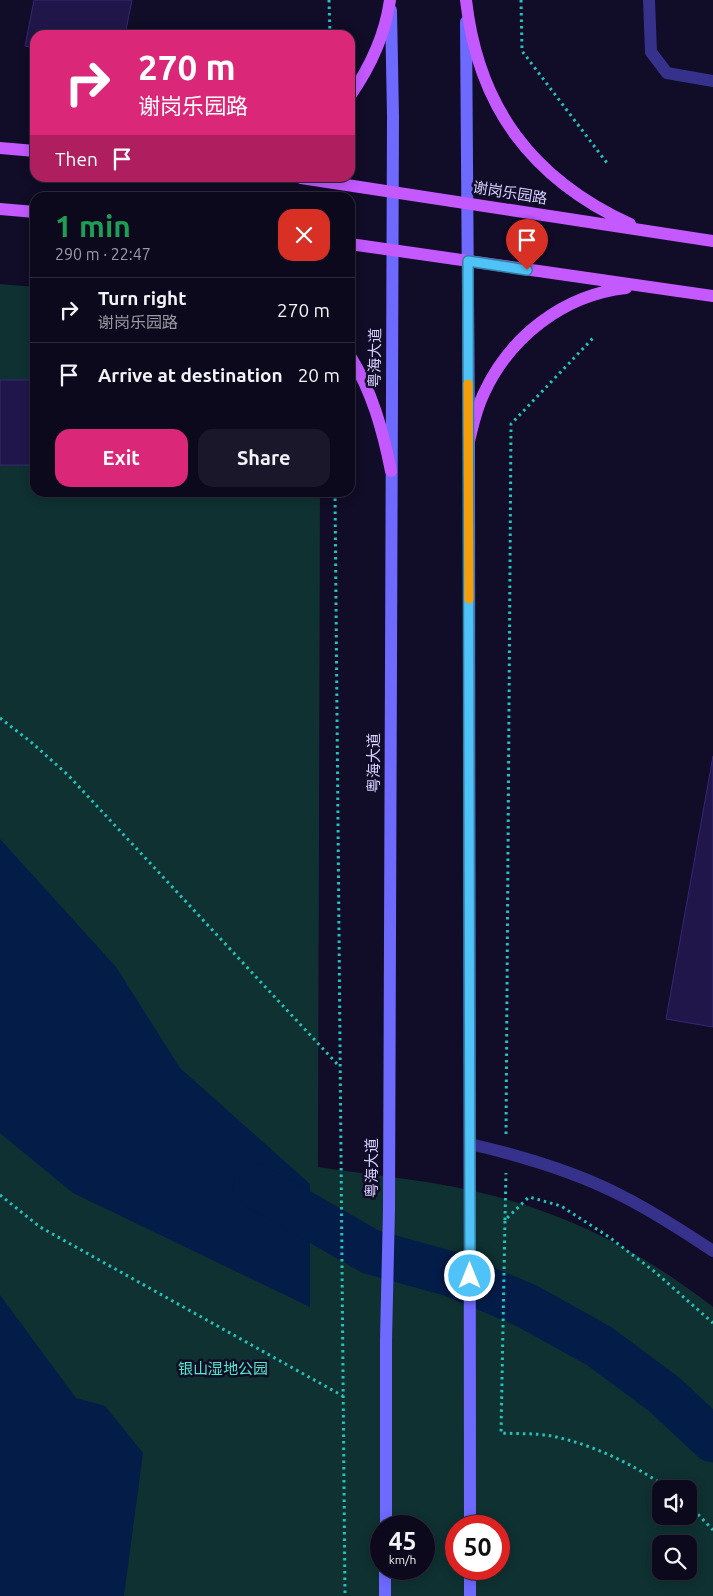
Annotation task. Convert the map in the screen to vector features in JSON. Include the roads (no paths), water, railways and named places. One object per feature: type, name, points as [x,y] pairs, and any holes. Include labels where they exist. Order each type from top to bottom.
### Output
[{"type":"main road","points":[[355,89],[373,60],[382,38],[390,0]]},
{"type":"main road","name":"粤海大道","points":[[386,1515],[393,116],[390,0]]},
{"type":"main road","points":[[466,0],[469,441],[470,1515]]},
{"type":"main road","points":[[466,0],[469,25],[483,75],[493,100],[521,143],[540,164],[582,199],[630,224],[656,232]]},
{"type":"main road","points":[[0,148],[30,151]]},
{"type":"main road","name":"谢岗乐园路","points":[[329,182],[713,241]]},
{"type":"main road","points":[[0,209],[30,212]]},
{"type":"main road","points":[[355,245],[713,296]]},
{"type":"main road","points":[[469,441],[474,418],[483,394],[494,373],[524,336],[542,321],[579,300],[620,288],[641,286]]},
{"type":"main road","points":[[355,365],[367,388],[386,442],[390,471]]},
{"type":"main road","points":[[385,1596],[386,1580]]},
{"type":"main road","points":[[470,1580],[470,1596]]},
{"type":"street","points":[[649,0],[651,52],[667,73],[713,81]]},
{"type":"street","points":[[470,1144],[506,1152],[547,1165],[621,1195],[657,1215],[713,1251]]},
{"type":"water","points":[[0,839],[116,967],[180,1068],[310,1184],[310,1307],[73,1193],[0,1133]]},
{"type":"water","points":[[0,1295],[76,1398],[105,1406],[143,1453],[124,1596],[0,1596]]},
{"type":"waterway","points":[[256,1186],[371,1252],[451,1274],[527,1306],[599,1346],[665,1395],[713,1440]]},
{"type":"park label","name":"银山湿地公园","points":[[223,1369]]}]
